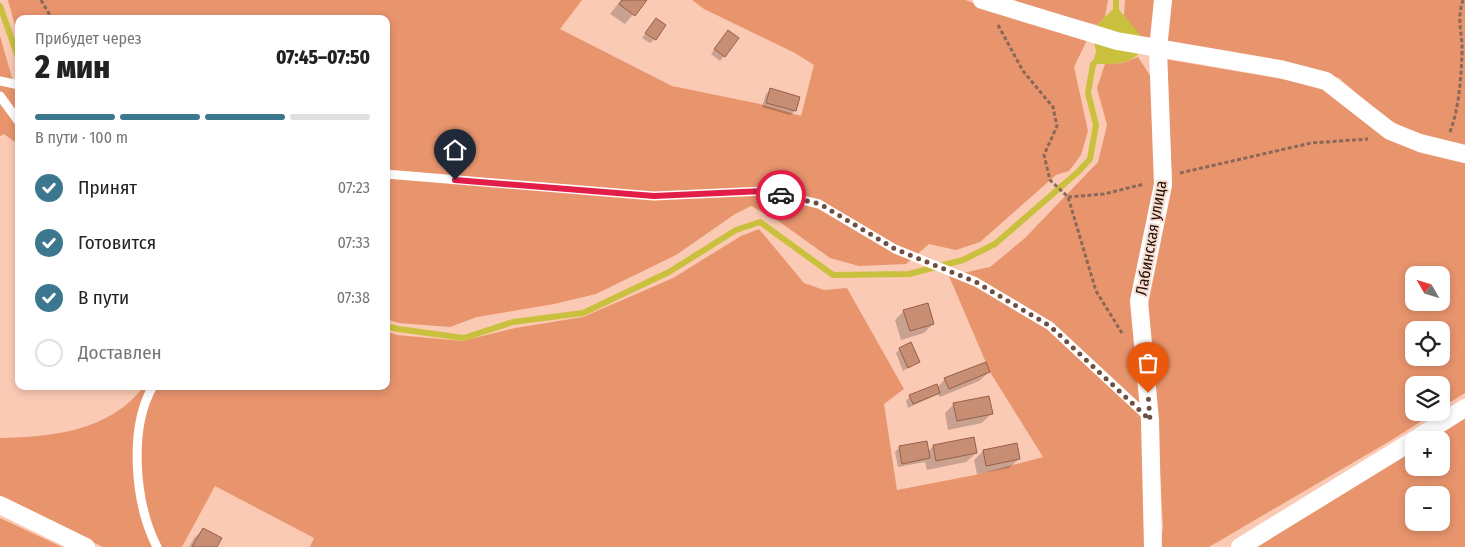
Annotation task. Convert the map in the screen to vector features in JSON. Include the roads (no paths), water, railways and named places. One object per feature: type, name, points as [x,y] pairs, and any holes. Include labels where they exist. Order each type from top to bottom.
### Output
[{"type":"street","points":[[982,0],[1117,41],[1280,69],[1326,81],[1390,131],[1420,143],[1465,154]]},
{"type":"street","name":"Лабинская улица","points":[[1153,547],[1150,420],[1139,301],[1164,184],[1158,49],[1163,0]]},
{"type":"street","points":[[1428,431],[1465,408]]},
{"type":"street","points":[[1240,547],[1405,446]]},
{"type":"street","points":[[0,505],[86,547]]},
{"type":"lane","points":[[0,81],[15,84]]},
{"type":"lane","points":[[0,96],[15,117]]},
{"type":"lane","points":[[390,174],[654,196],[764,191],[820,204],[895,249],[976,282],[1050,326],[1150,420]]},
{"type":"lane","points":[[151,390],[148,395],[138,432],[138,487],[149,532],[157,547]]},
{"type":"waterway","points":[[1116,0],[1116,14]]},
{"type":"waterway","points":[[0,6],[15,49]]},
{"type":"waterway","points":[[390,327],[464,338],[513,322],[583,313],[669,272],[736,230],[760,222],[833,275],[909,274],[963,260],[995,244],[1078,172],[1090,159],[1096,125],[1088,93],[1093,64],[1099,59]]}]
